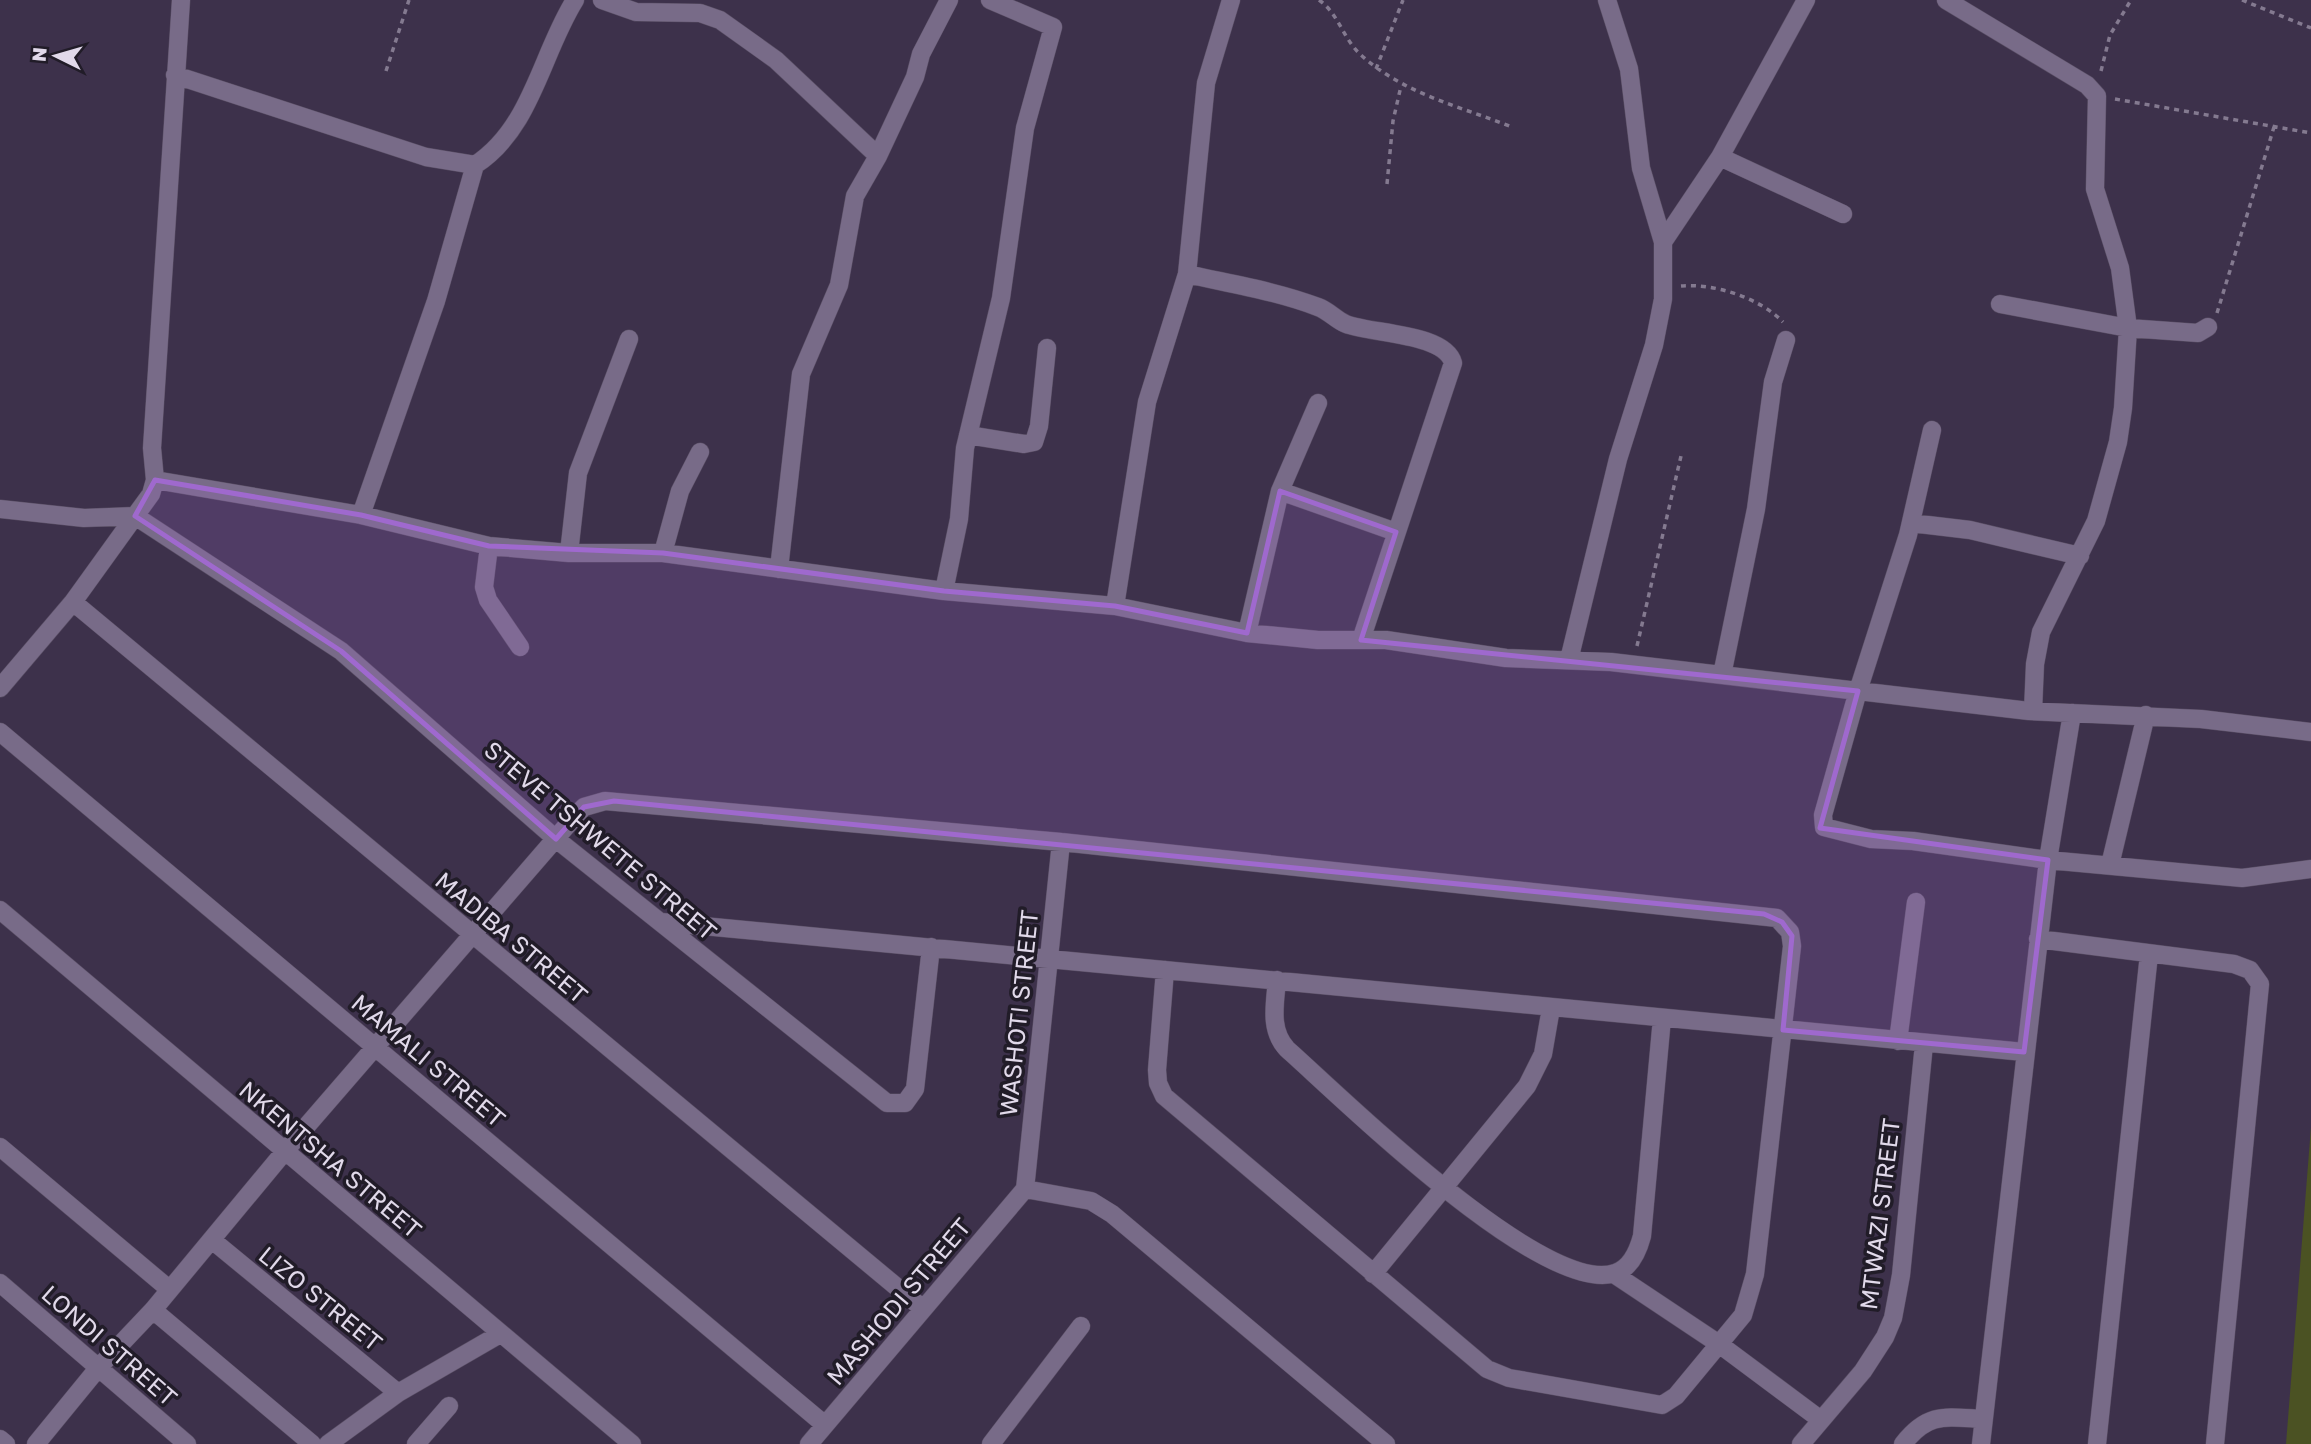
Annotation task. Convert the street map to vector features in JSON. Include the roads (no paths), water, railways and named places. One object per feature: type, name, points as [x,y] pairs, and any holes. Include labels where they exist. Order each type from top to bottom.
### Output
[{"type":"street","points":[[0,688],[73,602],[152,494],[155,480],[152,448],[181,0]]},
{"type":"street","points":[[175,75],[426,157],[475,165],[488,158],[525,106],[575,0]]},
{"type":"street","points":[[602,0],[636,12],[700,13],[720,20],[776,60],[878,156]]},
{"type":"street","points":[[779,569],[801,374],[839,285],[855,196],[878,156],[915,77],[921,54],[949,0]]},
{"type":"street","points":[[944,591],[957,532],[968,435],[1001,298],[1031,100],[1053,27],[990,0]]},
{"type":"street","points":[[1115,606],[1134,468],[1147,401],[1187,274],[1206,83],[1231,0]]},
{"type":"street","points":[[1569,660],[1618,459],[1654,345],[1664,287],[1663,242],[1641,168],[1629,69],[1607,0]]},
{"type":"street","points":[[1663,242],[1720,158],[1806,0]]},
{"type":"street","points":[[1946,0],[2087,85],[2097,96],[2095,189],[2120,268],[2128,328],[2118,442],[2096,521],[2041,632],[2035,664],[2033,711]]},
{"type":"street","points":[[1720,158],[1843,214]]},
{"type":"street","points":[[361,515],[436,301],[475,165]]},
{"type":"street","points":[[1187,274],[1282,295],[1320,308],[1346,324],[1402,335],[1448,352],[1453,363],[1361,640]]},
{"type":"street","points":[[2000,304],[2128,328],[2199,333],[2208,327]]},
{"type":"street","points":[[569,554],[578,473],[629,339]]},
{"type":"street","points":[[1722,675],[1756,509],[1773,382],[1786,340]]},
{"type":"street","points":[[968,435],[1024,444],[1034,442],[1039,426],[1047,348]]},
{"type":"street","points":[[1247,633],[1280,491],[1318,402]]},
{"type":"street","points":[[1932,430],[1911,523],[1858,691],[1822,819],[1825,827],[1871,839],[1913,841],[2048,860],[2242,878],[2311,869]]},
{"type":"street","points":[[663,554],[680,491],[700,452]]},
{"type":"street","points":[[155,480],[361,515],[489,546],[569,554],[663,554],[944,591],[1115,606],[1247,633],[1318,640],[1386,640],[1506,658],[1632,665],[2033,711],[2146,715],[2311,732]]},
{"type":"street","points":[[1280,491],[1396,532]]},
{"type":"street","points":[[0,509],[83,518],[135,516]]},
{"type":"street","name":"STEVE TSHWETE STREET","points":[[135,516],[341,651],[556,839],[880,1100],[892,1105],[905,1103],[915,1089],[931,947]]},
{"type":"street","points":[[1911,523],[1970,530],[2080,556]]},
{"type":"street","points":[[489,546],[484,587],[488,600],[520,647]]},
{"type":"street","name":"MADIBA STREET","points":[[73,602],[471,936],[922,1308]]},
{"type":"street","points":[[1981,1444],[2038,939],[2072,712]]},
{"type":"street","points":[[2110,865],[2146,715]]},
{"type":"street","name":"MAMALI STREET","points":[[0,732],[825,1425]]},
{"type":"street","points":[[36,1444],[99,1367],[153,1310],[285,1151],[584,807],[605,801],[1061,842],[1770,915],[1782,922],[1792,936],[1752,1292],[1743,1315],[1676,1396],[1662,1405],[1509,1378],[1476,1362],[1164,1096],[1158,1083],[1157,1070],[1165,970]]},
{"type":"street","name":"WASHOTI STREET","points":[[1025,1189],[1061,842]]},
{"type":"street","points":[[1898,1041],[1916,902]]},
{"type":"street","name":"NKENTSHA STREET","points":[[0,910],[632,1444]]},
{"type":"street","points":[[661,922],[1277,980],[1551,1009],[2024,1052]]},
{"type":"street","points":[[2038,939],[2240,966],[2257,978],[2261,992],[2215,1444]]},
{"type":"street","points":[[2097,1444],[2149,954]]},
{"type":"street","points":[[1277,980],[1274,1020],[1281,1043],[1444,1188],[1535,1253],[1557,1265],[1588,1274],[1614,1274],[1719,1344],[1821,1420]]},
{"type":"street","points":[[1373,1274],[1537,1070],[1545,1046],[1551,1009]]},
{"type":"street","points":[[1614,1274],[1632,1260],[1642,1236],[1662,1018]]},
{"type":"street","name":"MTWAZI STREET","points":[[1801,1444],[1869,1363],[1893,1318],[1901,1275],[1924,1044]]},
{"type":"street","points":[[0,1147],[169,1289]]},
{"type":"street","points":[[1025,1189],[1091,1201],[1112,1214],[1386,1444]]},
{"type":"street","name":"MASHODI STREET","points":[[809,1444],[1025,1189]]},
{"type":"street","name":"LIZO STREET","points":[[212,1240],[398,1393]]},
{"type":"street","name":"LONDI STREET","points":[[0,1283],[187,1444]]},
{"type":"street","points":[[153,1310],[312,1444]]},
{"type":"street","points":[[991,1444],[1081,1326]]},
{"type":"street","points":[[328,1444],[398,1393],[500,1334]]},
{"type":"street","points":[[416,1444],[449,1406]]},
{"type":"street","points":[[1903,1444],[1919,1426],[1934,1419],[1982,1419]]},
{"type":"street","points":[[0,1439],[6,1444]]}]
